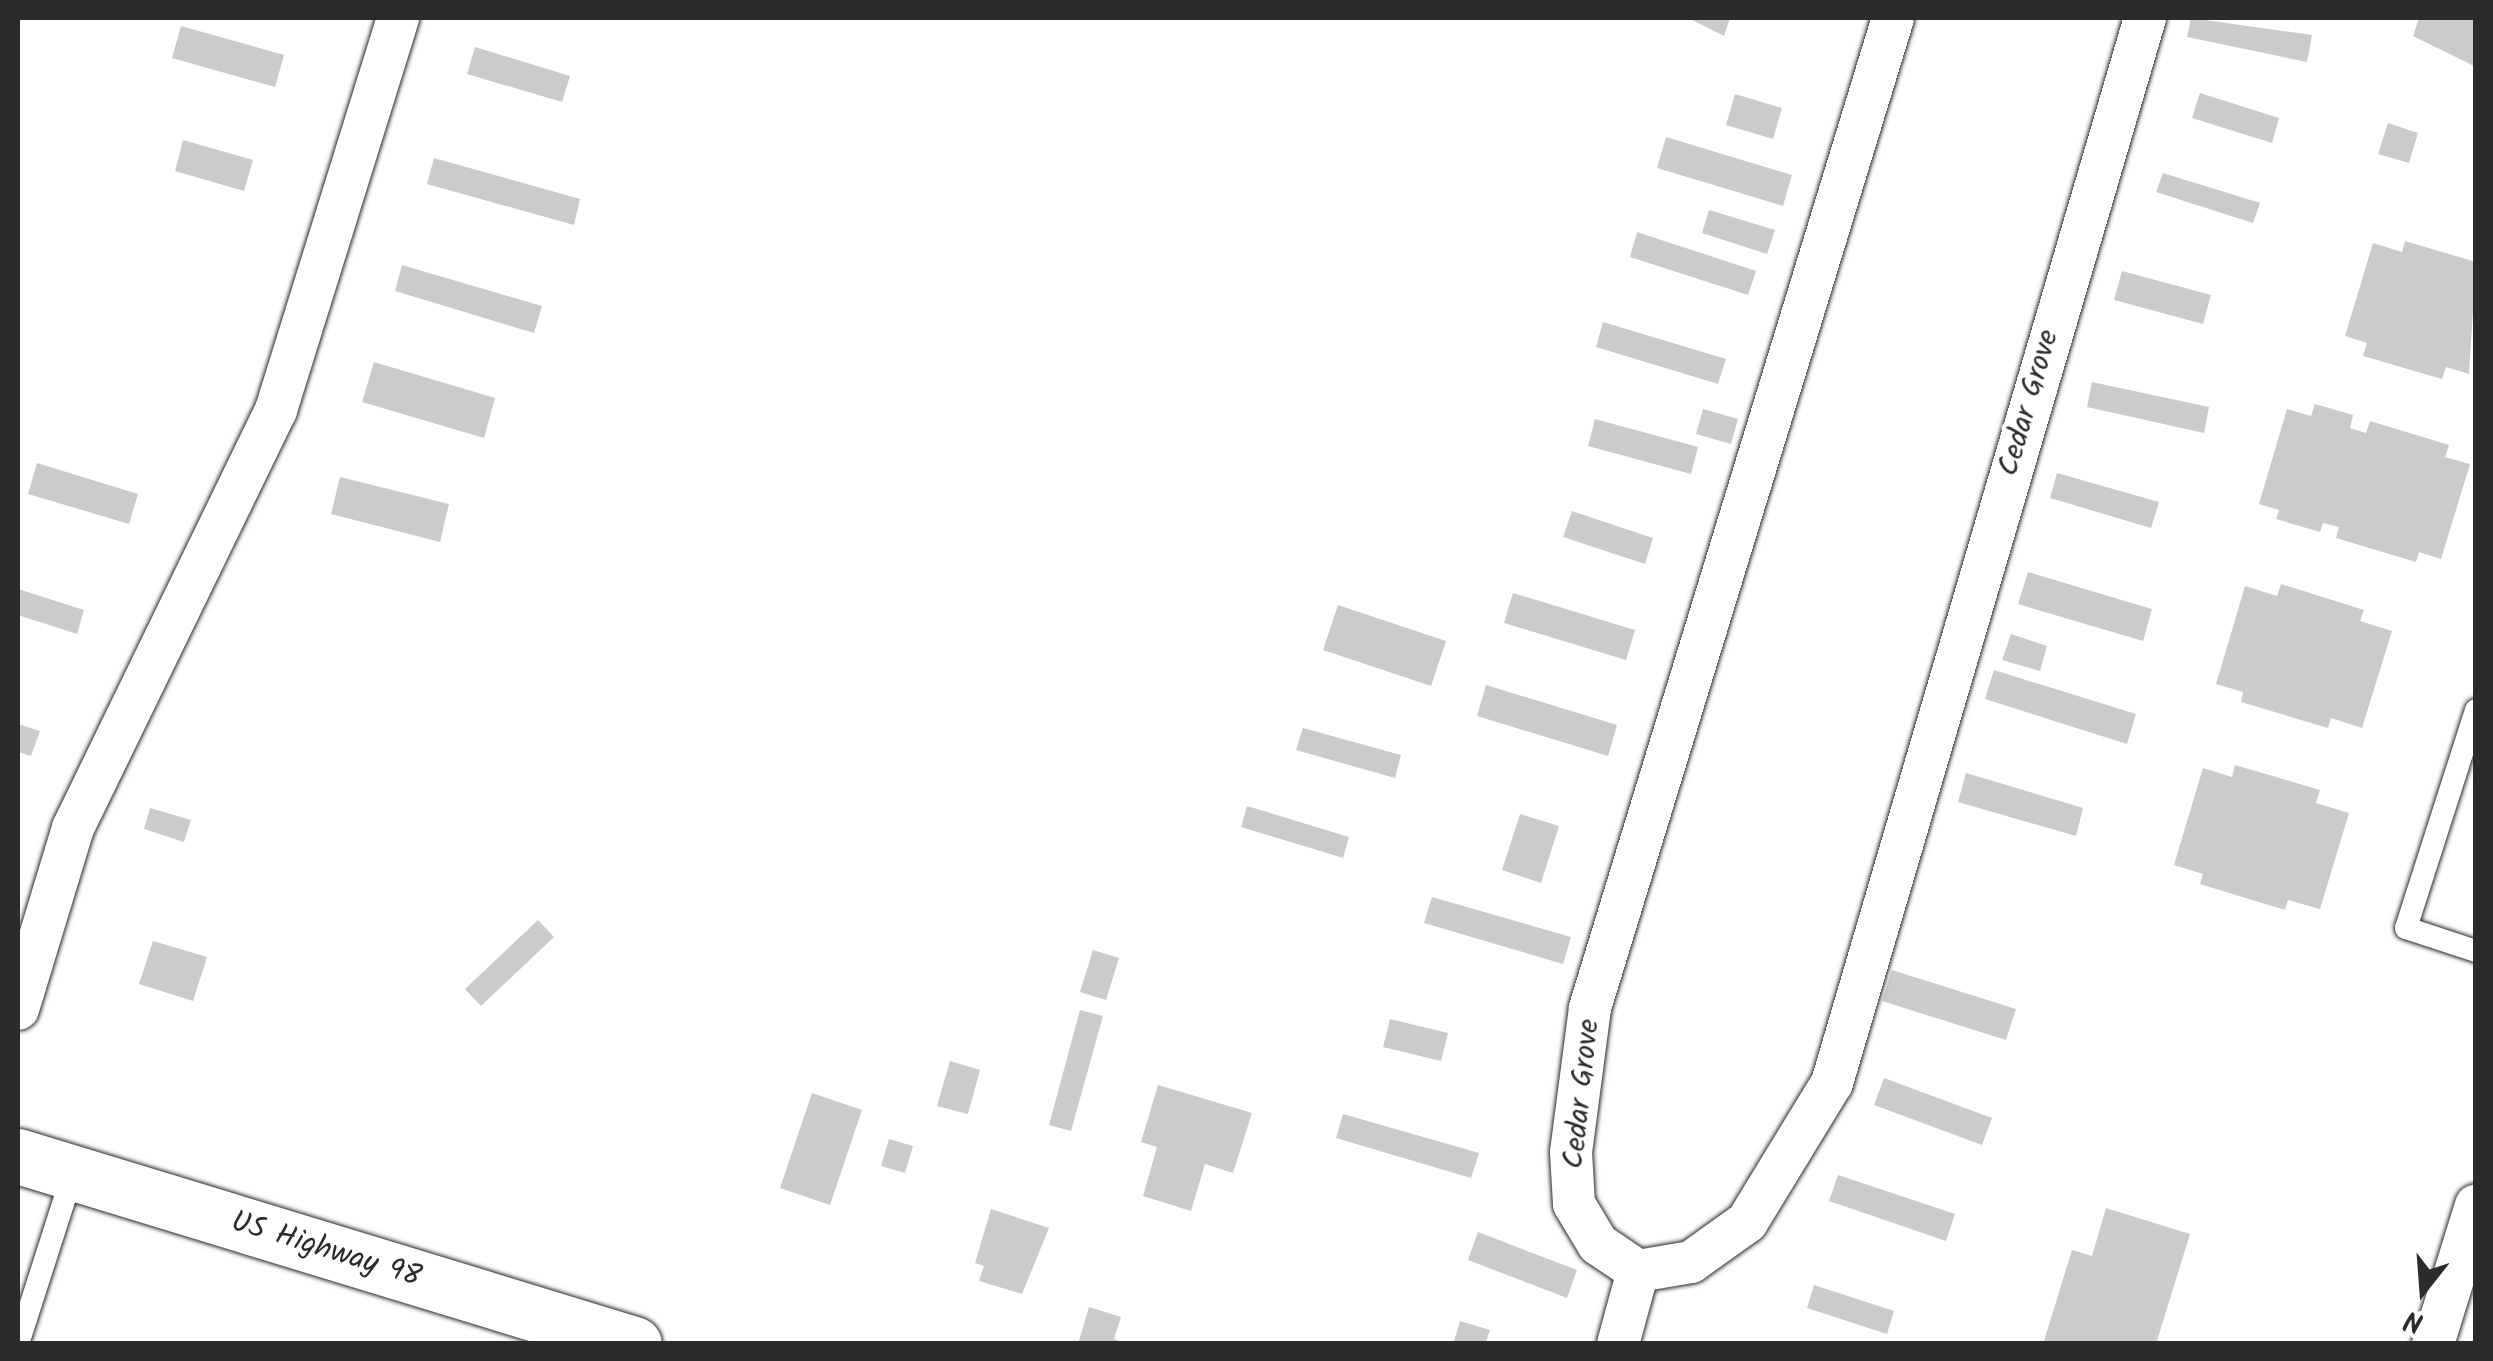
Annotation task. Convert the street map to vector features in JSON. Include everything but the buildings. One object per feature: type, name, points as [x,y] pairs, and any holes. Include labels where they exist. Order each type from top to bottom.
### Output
[{"type":"main road","name":"US Highway 98","points":[[18,1156],[634,1344]]},
{"type":"street","points":[[18,1009],[73,828],[276,410],[398,18]]},
{"type":"street","name":"Cedar Grove","points":[[1893,18],[1590,1008],[1570,1152],[1574,1204],[1598,1244],[1638,1271],[1691,1262],[1747,1222],[1832,1082],[2145,18]]},
{"type":"street","points":[[2433,1344],[2476,1205]]},
{"type":"street","points":[[1618,1344],[1638,1271]]},
{"type":"lane","points":[[2476,710],[2406,928],[2476,951]]},
{"type":"lane","points":[[18,1344],[73,1174]]}]
